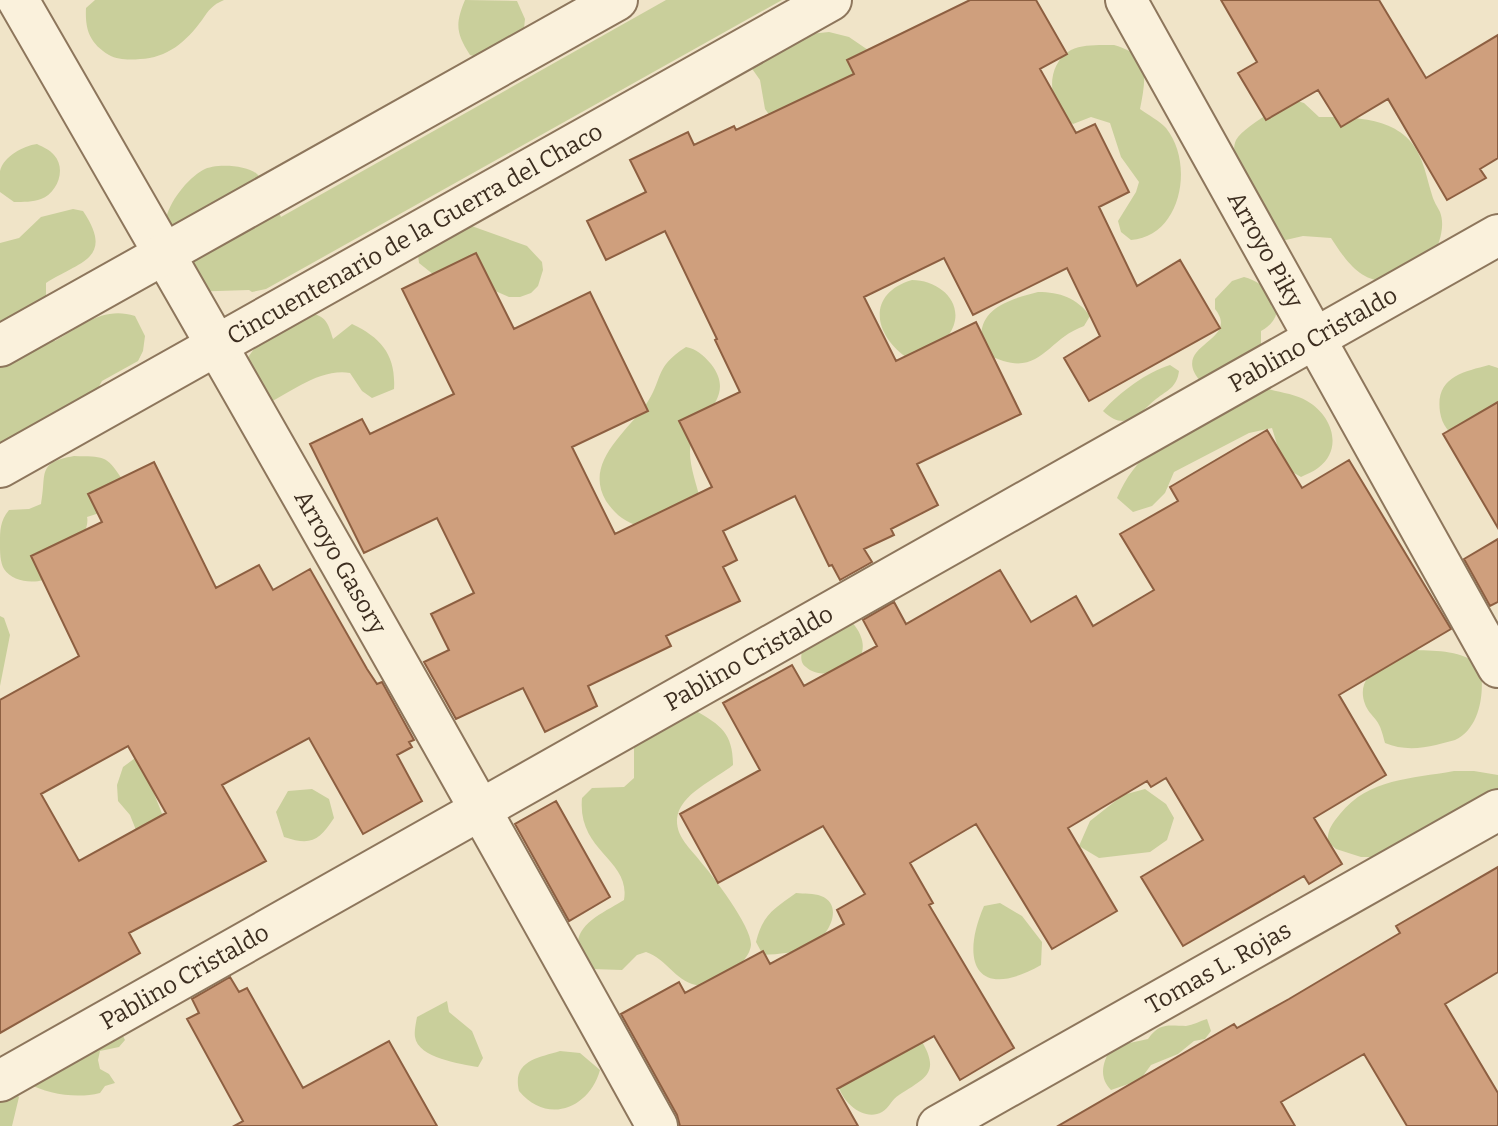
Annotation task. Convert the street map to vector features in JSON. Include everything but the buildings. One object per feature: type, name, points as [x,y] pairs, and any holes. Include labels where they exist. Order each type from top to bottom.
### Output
[{"type":"street","name":"Arroyo Gasory","points":[[18,0],[218,345],[657,1126]]},
{"type":"street","points":[[0,346],[617,0]]},
{"type":"street","name":"Cincuentenario de la Guerra del Chaco","points":[[0,467],[831,0]]},
{"type":"street","name":"Arroyo Piky","points":[[1126,0],[1498,667]]},
{"type":"street","name":"Pablino Cristaldo","points":[[0,1081],[1498,235]]},
{"type":"street","name":"Tomas L. Rojas","points":[[938,1126],[1498,810]]},
{"type":"green space","points":[[95,0],[224,0],[211,8],[175,47],[159,56],[132,60],[109,55],[93,40],[86,23],[86,8]]},
{"type":"green space","points":[[465,0],[517,1],[525,19],[523,38],[492,61],[470,55],[458,28]]},
{"type":"green space","points":[[666,0],[782,0],[266,289],[252,292],[187,292],[166,220],[180,192],[203,170],[239,167],[257,174],[266,184],[281,217]]},
{"type":"green space","points":[[829,32],[849,37],[868,50],[865,72],[777,126],[765,109],[760,80],[748,63],[800,35]]},
{"type":"green space","points":[[1114,45],[1126,49],[1140,61],[1144,87],[1140,109],[1166,128],[1180,160],[1181,178],[1172,213],[1162,226],[1148,236],[1131,240],[1121,232],[1118,221],[1139,182],[1121,157],[1110,123],[1091,117],[1073,124],[1058,108],[1052,87],[1056,66],[1071,50]]},
{"type":"green space","points":[[1291,99],[1304,103],[1319,117],[1364,119],[1392,127],[1414,145],[1442,218],[1432,260],[1396,279],[1381,281],[1355,269],[1331,238],[1303,236],[1277,242],[1248,192],[1234,150],[1240,135]]},
{"type":"green space","points":[[37,144],[58,161],[60,173],[56,186],[41,199],[14,202],[0,192],[0,171],[15,153]]},
{"type":"green space","points":[[73,209],[83,211],[92,227],[96,239],[94,249],[81,263],[46,283],[46,332],[55,341],[93,319],[113,314],[135,316],[145,336],[143,351],[138,361],[102,381],[91,401],[0,446],[0,243],[19,238],[41,217]]},
{"type":"green space","points":[[466,224],[527,246],[542,262],[538,286],[531,293],[509,297],[434,275],[419,263],[417,247]]},
{"type":"green space","points":[[1244,277],[1270,292],[1277,308],[1276,316],[1261,331],[1261,352],[1202,383],[1193,370],[1193,360],[1197,351],[1219,329],[1221,320],[1215,309],[1215,299],[1232,281]]},
{"type":"green space","points":[[912,280],[923,281],[942,290],[954,306],[955,315],[954,325],[945,340],[909,359],[888,339],[880,316],[881,305],[887,295]]},
{"type":"green space","points":[[1038,292],[1067,297],[1090,316],[1084,326],[1030,361],[1003,361],[985,353],[982,327],[987,317],[1003,304]]},
{"type":"green space","points":[[308,313],[325,321],[333,339],[352,324],[372,335],[390,358],[394,389],[372,398],[362,391],[350,373],[338,372],[316,378],[263,406],[244,363],[263,336],[284,332],[296,315]]},
{"type":"green space","points":[[686,347],[700,353],[711,364],[720,386],[714,405],[691,443],[691,464],[700,499],[645,528],[623,519],[610,507],[600,487],[600,474],[609,450],[651,397],[668,361]]},
{"type":"green space","points":[[1170,365],[1179,371],[1174,385],[1137,415],[1118,421],[1103,411],[1134,384]]},
{"type":"green space","points":[[1489,365],[1498,368],[1498,455],[1451,433],[1444,425],[1440,412],[1440,400],[1446,384],[1461,374]]},
{"type":"green space","points":[[1264,388],[1302,399],[1323,415],[1333,442],[1326,460],[1318,468],[1301,477],[1284,467],[1272,428],[1249,433],[1174,472],[1165,493],[1152,506],[1133,512],[1117,498],[1132,471],[1154,447]]},
{"type":"green space","points":[[74,456],[103,458],[117,471],[122,479],[112,509],[87,517],[82,539],[55,575],[35,581],[14,578],[4,569],[1,560],[0,534],[4,518],[9,510],[29,509],[41,504],[48,466]]},
{"type":"green space","points":[[0,616],[4,618],[10,635],[0,686]]},
{"type":"green space","points":[[852,622],[861,637],[863,650],[858,660],[838,672],[826,674],[804,665],[802,650]]},
{"type":"green space","points":[[1415,650],[1458,654],[1480,666],[1482,686],[1479,708],[1471,727],[1455,740],[1417,748],[1397,747],[1385,743],[1379,725],[1366,706],[1363,693],[1365,683],[1377,668]]},
{"type":"green space","points":[[696,711],[724,732],[731,745],[733,765],[684,802],[679,810],[677,825],[684,842],[739,914],[750,937],[750,950],[733,972],[707,985],[688,982],[660,959],[646,952],[637,955],[622,970],[592,969],[580,952],[580,934],[592,920],[624,900],[624,886],[620,874],[587,831],[582,798],[592,788],[624,787],[634,778],[634,735]]},
{"type":"green space","points":[[142,753],[167,775],[153,791],[167,826],[138,835],[130,815],[118,801],[117,785],[123,767]]},
{"type":"green space","points":[[1454,771],[1498,775],[1498,826],[1405,844],[1372,857],[1336,849],[1328,842],[1329,831],[1340,814],[1364,793],[1392,782]]},
{"type":"green space","points":[[312,789],[329,799],[334,818],[314,840],[284,837],[276,812],[288,791]]},
{"type":"green space","points":[[1145,789],[1166,804],[1174,818],[1167,840],[1150,852],[1099,858],[1079,846],[1090,821],[1123,795]]},
{"type":"green space","points":[[796,893],[818,895],[828,900],[832,906],[832,921],[824,935],[806,948],[763,955],[756,942],[762,925],[776,908]]},
{"type":"green space","points":[[1000,903],[1022,916],[1042,942],[1041,965],[1002,979],[989,977],[980,971],[974,960],[977,927],[984,906]]},
{"type":"green space","points":[[447,1001],[449,1012],[472,1031],[483,1058],[478,1067],[441,1059],[418,1044],[415,1035],[417,1017]]},
{"type":"green space","points":[[1207,1019],[1211,1031],[1205,1039],[1194,1041],[1178,1054],[1151,1065],[1140,1080],[1111,1090],[1107,1085],[1103,1069],[1111,1047],[1148,1039],[1165,1026],[1186,1026]]},
{"type":"green space","points":[[119,1028],[125,1040],[119,1047],[100,1051],[100,1069],[109,1074],[115,1083],[105,1086],[100,1093],[81,1096],[62,1094],[27,1083]]},
{"type":"green space","points":[[920,1038],[930,1059],[928,1073],[923,1078],[875,1114],[862,1113],[850,1105],[839,1087]]},
{"type":"green space","points":[[560,1051],[580,1053],[600,1070],[587,1095],[577,1103],[554,1110],[542,1108],[519,1091],[519,1073],[528,1062]]},
{"type":"green space","points":[[0,1085],[9,1085],[19,1097],[12,1126],[0,1126]]}]
